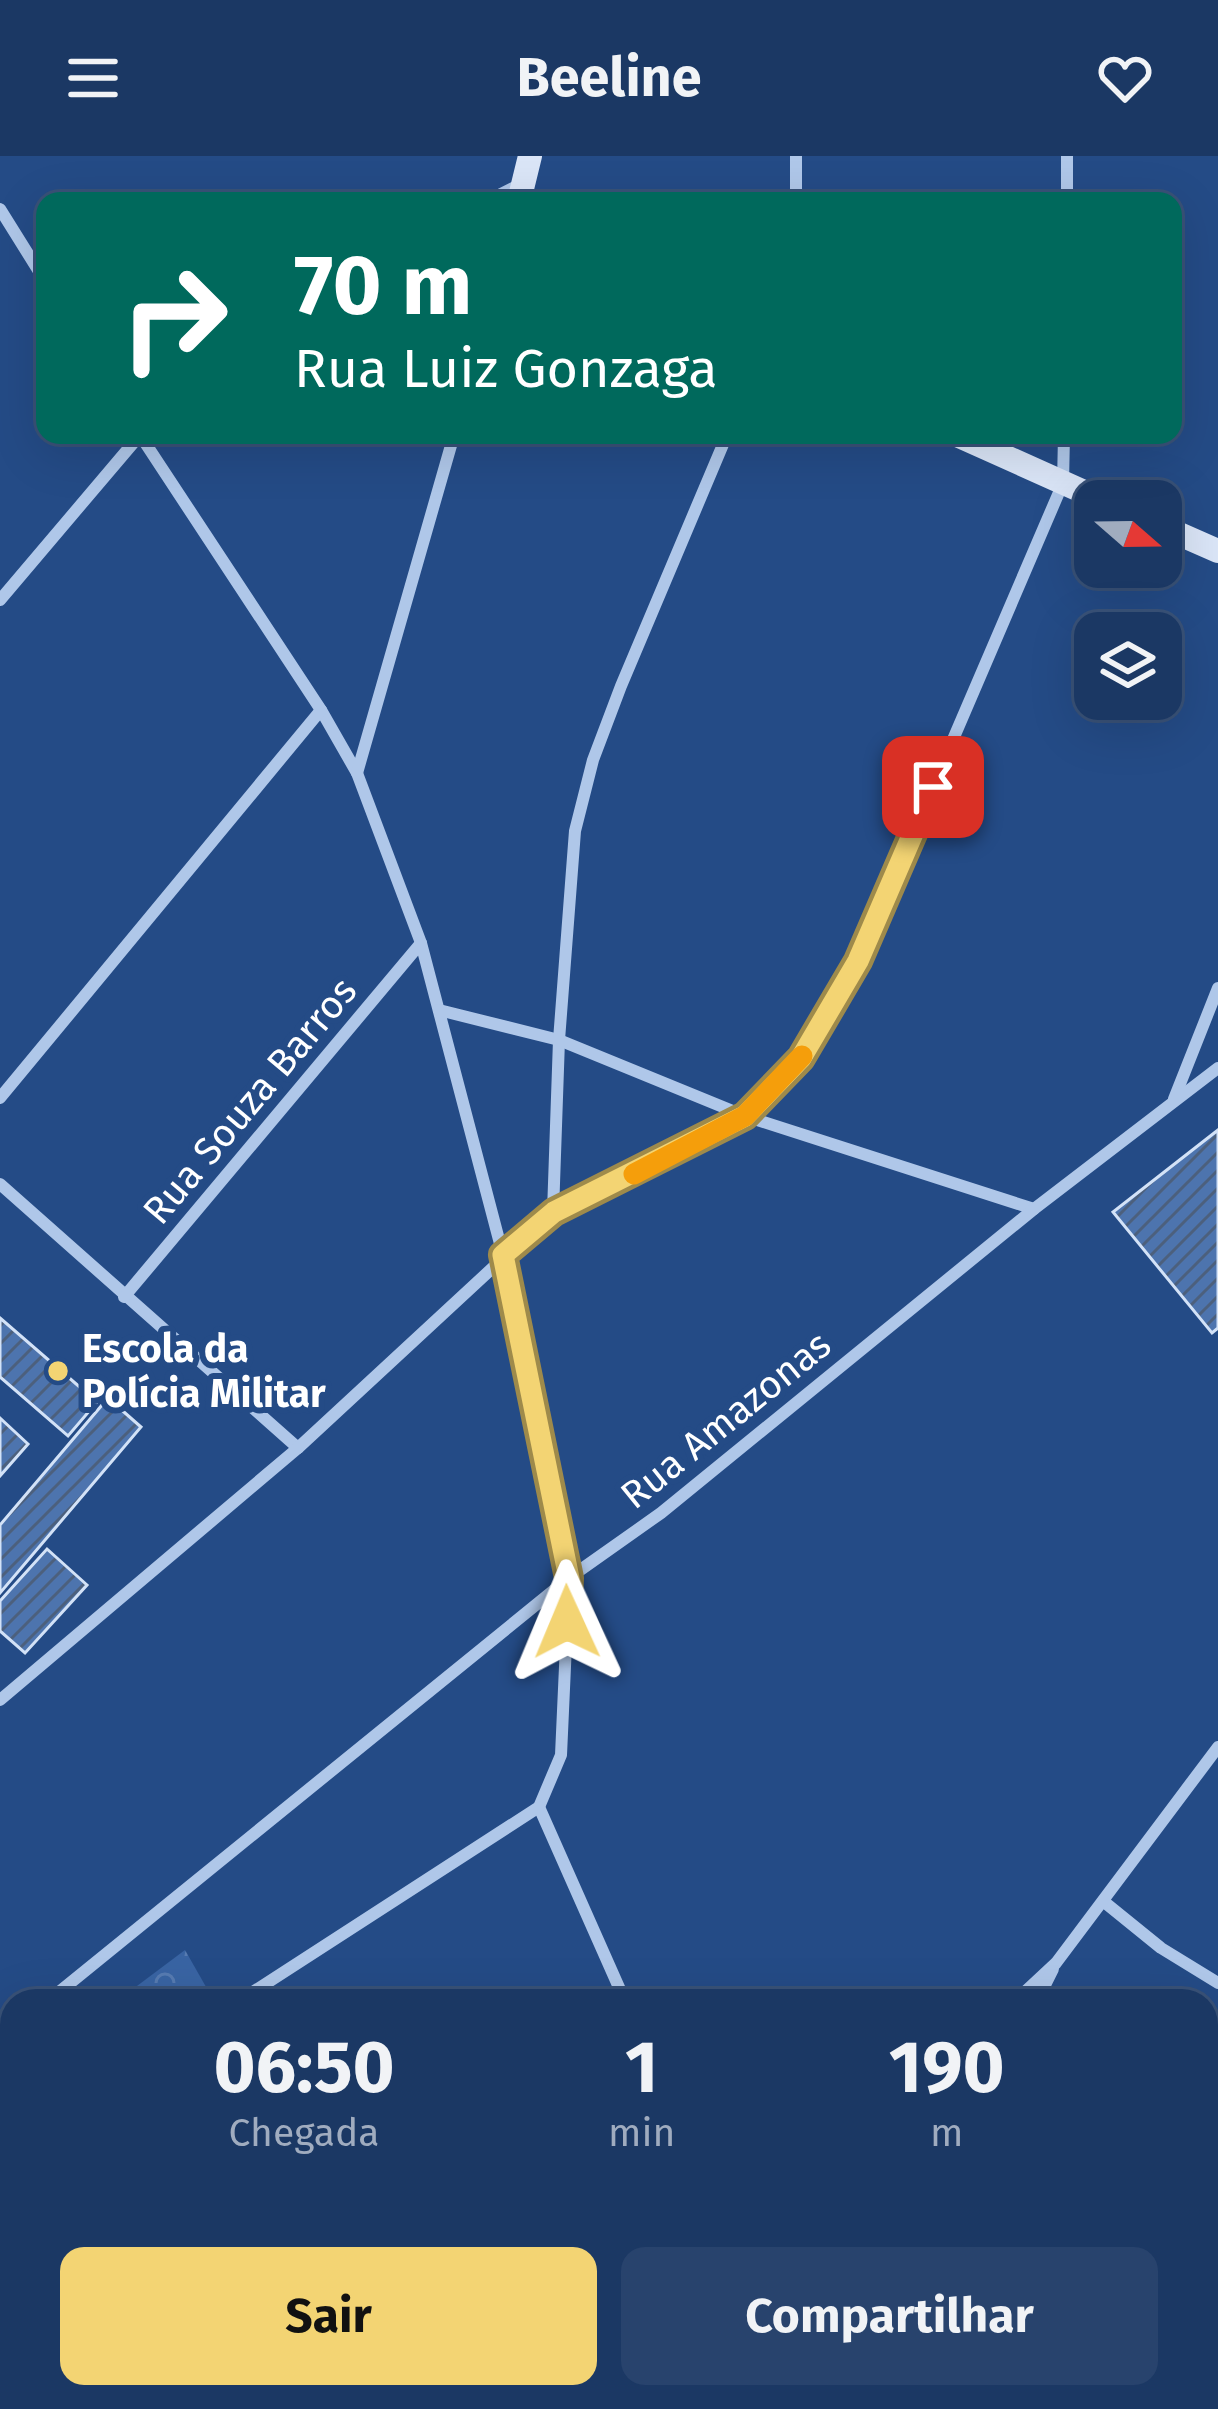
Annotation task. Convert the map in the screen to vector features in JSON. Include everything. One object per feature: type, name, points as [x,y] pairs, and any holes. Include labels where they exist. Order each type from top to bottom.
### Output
[{"type":"street","points":[[522,192],[530,156]]},
{"type":"street","points":[[796,156],[796,192]]},
{"type":"street","points":[[1067,156],[1067,192]]},
{"type":"street","points":[[0,209],[36,267]]},
{"type":"street","points":[[0,600],[132,444]]},
{"type":"street","points":[[146,444],[321,710],[357,773],[421,943],[503,1255],[569,1578],[561,1755],[539,1807],[258,1989]]},
{"type":"street","points":[[357,773],[451,444]]},
{"type":"street","points":[[554,1212],[575,831],[593,760],[723,444]]},
{"type":"street","points":[[977,444],[1074,488]]},
{"type":"street","points":[[0,1700],[298,1448],[554,1212],[745,1116],[801,1058],[858,961],[1063,483],[1064,444]]},
{"type":"street","points":[[1182,535],[1218,551]]},
{"type":"street","points":[[0,1098],[321,710]]},
{"type":"street","name":"Rua Souza Barros","points":[[124,1297],[421,943]]},
{"type":"street","points":[[1174,1099],[1218,988]]},
{"type":"street","points":[[439,1010],[560,1040],[745,1116],[1034,1209]]},
{"type":"street","name":"Rua Amazonas","points":[[63,1989],[569,1578],[661,1513],[1034,1209],[1218,1068]]},
{"type":"street","points":[[0,1184],[298,1448]]},
{"type":"street","points":[[1028,1989],[1056,1963],[1218,1747]]},
{"type":"street","points":[[539,1807],[620,1989]]},
{"type":"street","points":[[1103,1901],[1161,1948],[1218,1983]]},
{"type":"street","points":[[1043,1989],[1056,1963]]},
{"type":"green space","points":[[185,1950],[207,1989],[133,1989]]},
{"type":"building","points":[[1218,1130],[1218,1328],[1212,1333],[1113,1212]]},
{"type":"building","points":[[0,1318],[97,1402],[68,1436],[0,1377]]},
{"type":"building","points":[[108,1398],[141,1427],[0,1593],[0,1525]]},
{"type":"building","points":[[0,1418],[28,1444],[0,1476]]},
{"type":"building","points":[[47,1549],[87,1585],[25,1653],[0,1631],[0,1601]]},
{"type":"slow traffic","points":[[634,1174],[745,1116],[802,1056]]},
{"type":"place","name":"Escola da Polícia Militar","points":[[58,1371]]},
{"type":"route","points":[[567,1622],[569,1578],[503,1255],[554,1212],[745,1116],[801,1058],[858,961],[933,787]]}]
